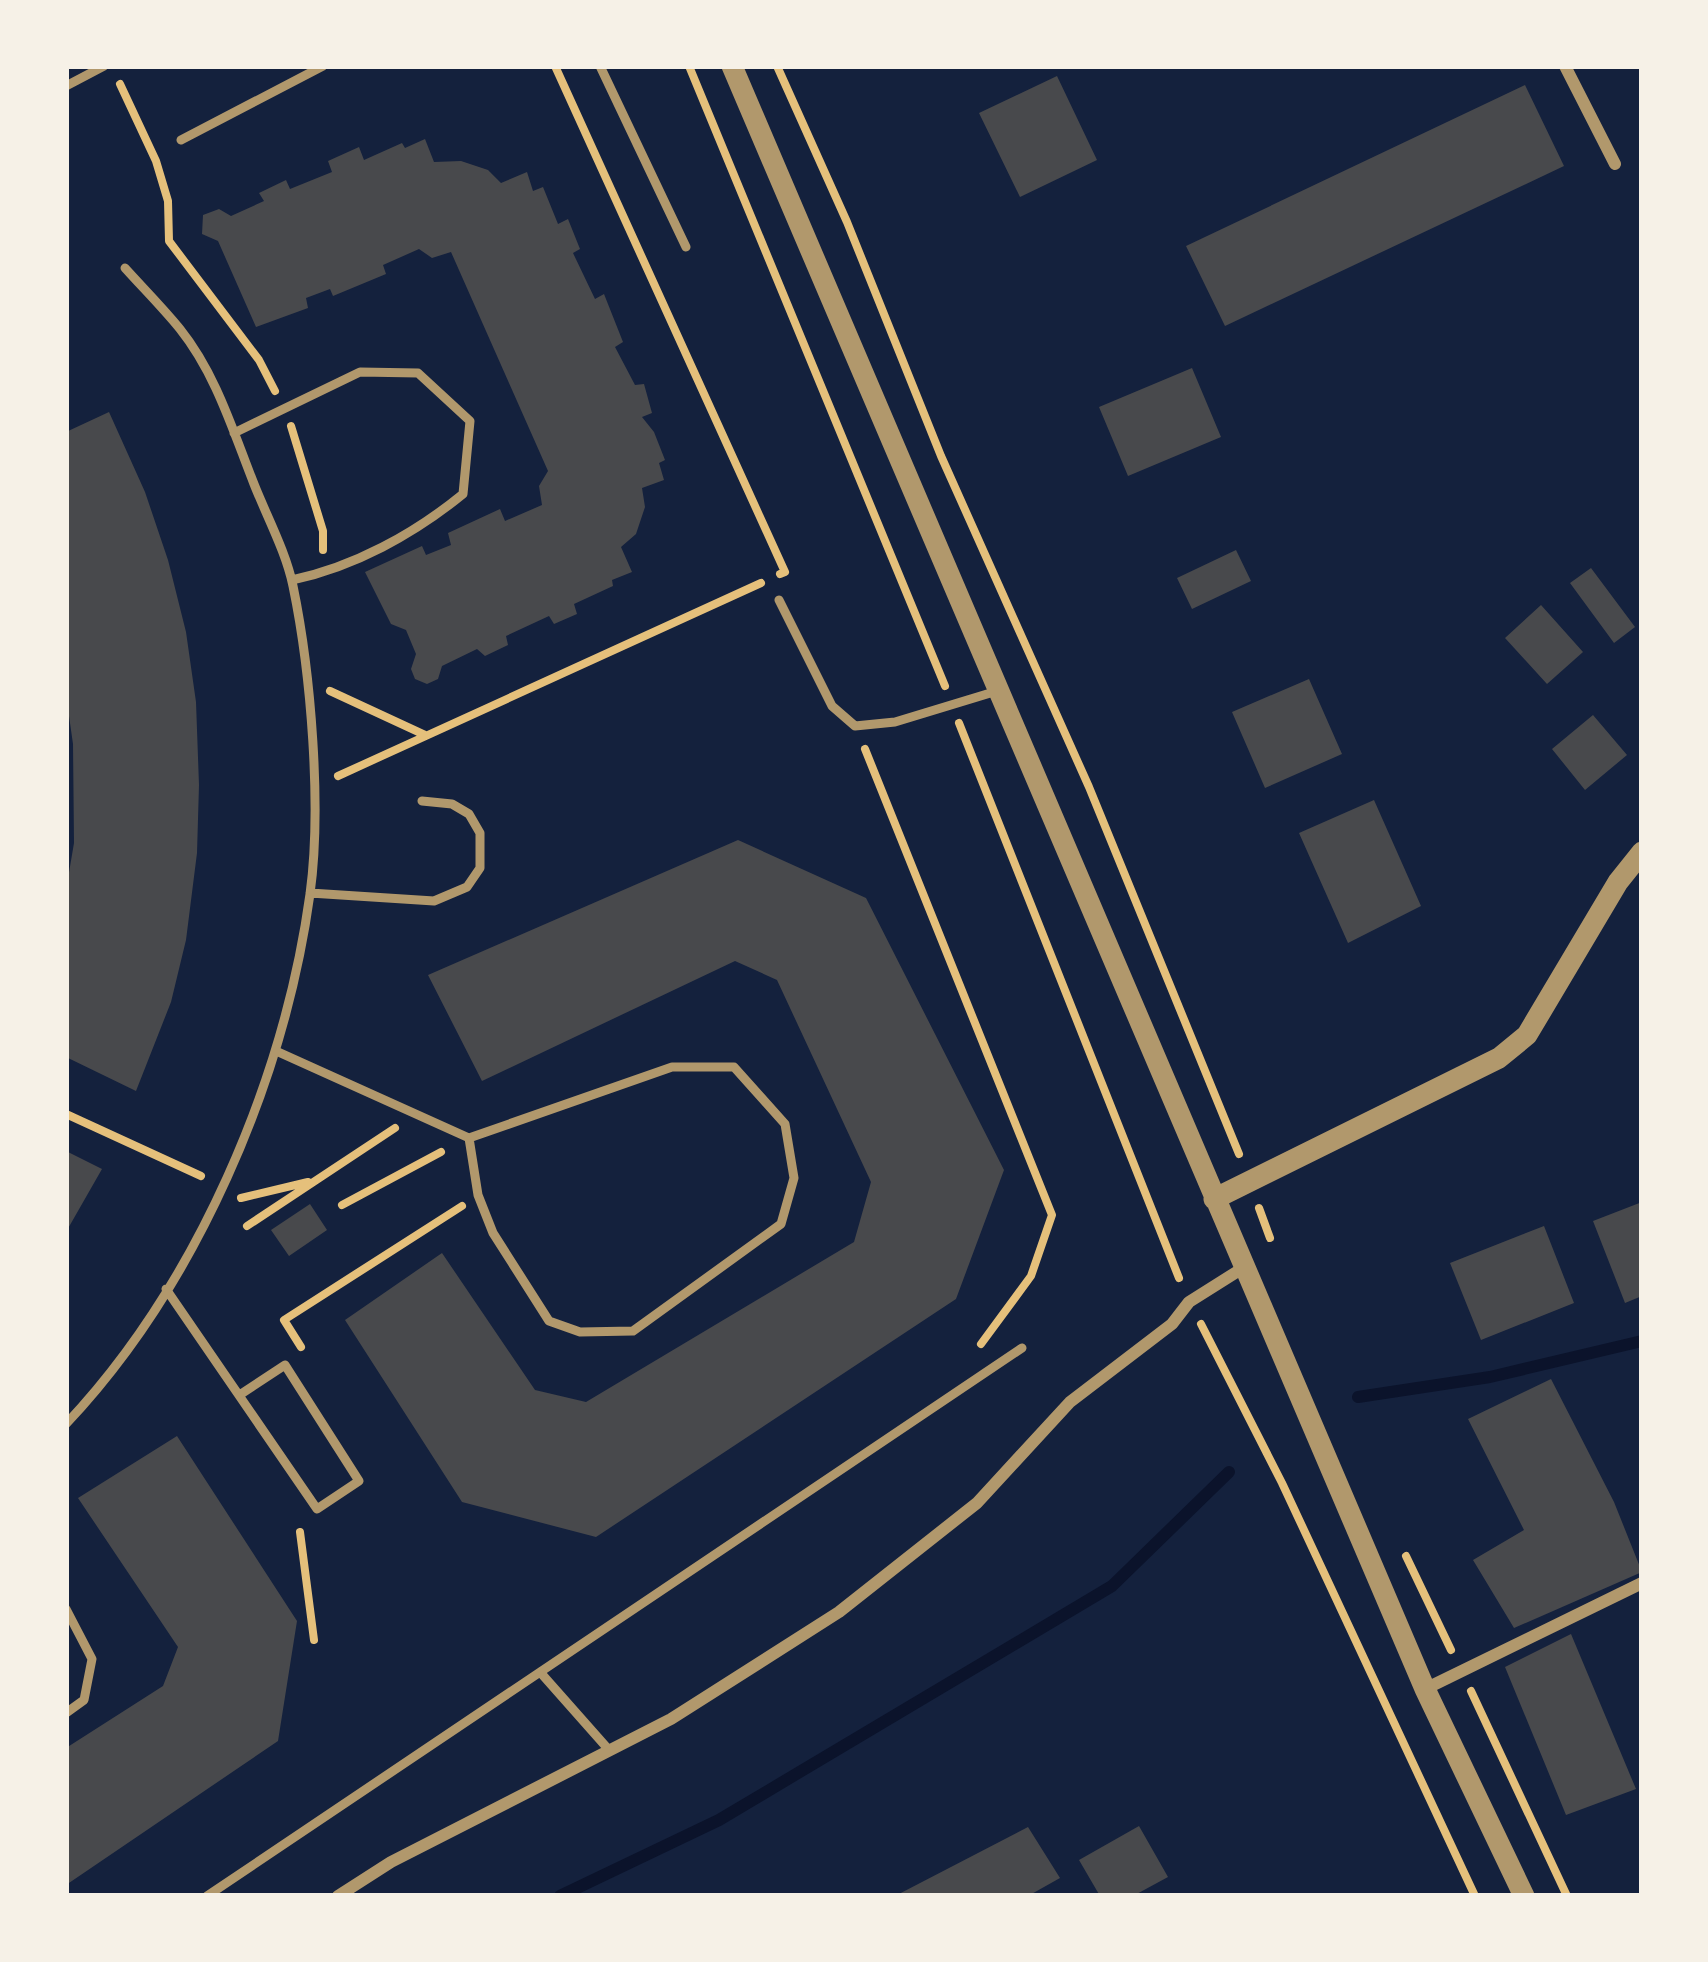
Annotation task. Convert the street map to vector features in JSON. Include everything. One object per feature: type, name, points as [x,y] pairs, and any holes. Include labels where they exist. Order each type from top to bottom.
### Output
[{"type":"street","points":[[732,66],[1425,1689],[1524,1896]]},
{"type":"street","points":[[1565,66],[1615,164]]},
{"type":"street","points":[[1214,1199],[1499,1058],[1527,1035],[1618,882],[1642,852]]},
{"type":"street","points":[[338,1896],[391,1862],[671,1719],[838,1612],[977,1503],[1070,1402],[1172,1324],[1189,1302],[1244,1268]]},
{"type":"street","points":[[1425,1689],[1642,1583]]},
{"type":"lane","points":[[66,86],[104,66]]},
{"type":"lane","points":[[181,140],[323,66]]},
{"type":"lane","points":[[600,66],[686,247]]},
{"type":"lane","points":[[66,1424],[131,1348],[224,1187],[276,1051],[310,893],[311,744],[306,658],[292,580],[217,388],[182,331],[125,268]]},
{"type":"lane","points":[[234,433],[360,372],[418,373],[470,422],[463,494],[423,526],[323,574],[292,580]]},
{"type":"lane","points":[[779,600],[832,706],[855,726],[895,722],[997,691]]},
{"type":"lane","points":[[310,893],[434,901],[467,886],[480,868],[480,833],[469,814],[452,804],[422,801]]},
{"type":"lane","points":[[276,1051],[469,1138],[672,1067],[734,1067],[785,1124],[794,1178],[782,1224],[632,1331],[580,1332],[549,1321],[493,1233],[478,1195],[469,1138]]},
{"type":"lane","points":[[166,1289],[317,1509],[359,1481],[285,1365],[241,1394]]},
{"type":"lane","points":[[206,1896],[1022,1348]]},
{"type":"lane","points":[[66,1609],[92,1659],[84,1700],[66,1713]]},
{"type":"lane","points":[[540,1672],[609,1750]]},
{"type":"path","points":[[113,66],[156,161],[168,201],[169,241],[259,361],[285,408],[323,532],[323,574]]},
{"type":"path","points":[[555,66],[794,592]]},
{"type":"path","points":[[689,66],[953,706],[1189,1302],[1282,1483],[1474,1896]]},
{"type":"path","points":[[778,66],[941,456],[1089,787],[1273,1244]]},
{"type":"path","points":[[337,777],[785,572]]},
{"type":"path","points":[[330,691],[426,736]]},
{"type":"path","points":[[855,726],[1052,1215],[1030,1276],[996,1319],[949,1397]]},
{"type":"path","points":[[66,1114],[224,1187]]},
{"type":"path","points":[[247,1226],[399,1125],[377,1116]]},
{"type":"path","points":[[341,1205],[469,1138]]},
{"type":"path","points":[[230,1217],[247,1178]]},
{"type":"path","points":[[239,1198],[316,1180]]},
{"type":"path","points":[[309,1360],[284,1320],[478,1195]]},
{"type":"path","points":[[300,1532],[314,1640]]},
{"type":"path","points":[[1397,1536],[1567,1896]]},
{"type":"building","points":[[1057,76],[1097,160],[1020,197],[979,113]]},
{"type":"building","points":[[1525,85],[1564,166],[1225,326],[1186,246]]},
{"type":"building","points":[[425,139],[434,162],[461,161],[488,170],[501,183],[527,172],[533,191],[543,187],[558,224],[568,219],[580,249],[573,253],[595,299],[604,294],[623,342],[615,347],[635,385],[644,384],[652,413],[642,417],[665,460],[659,463],[664,480],[642,488],[645,507],[636,534],[621,547],[632,572],[574,604],[577,614],[554,624],[549,616],[506,636],[508,645],[485,656],[477,649],[442,666],[438,679],[427,684],[415,679],[411,669],[416,654],[406,630],[391,624],[365,572],[422,546],[426,555],[451,545],[448,533],[500,509],[505,521],[542,505],[539,486],[548,471],[451,252],[432,258],[419,249],[383,265],[386,274],[333,296],[330,289],[306,298],[308,308],[256,327],[218,241],[202,234],[203,215],[219,209],[231,216],[264,201],[259,193],[286,180],[290,189],[332,172],[328,161],[359,147],[364,160],[402,143],[405,148]]},
{"type":"building","points":[[1192,368],[1221,437],[1128,476],[1099,407]]},
{"type":"building","points":[[109,412],[145,492],[168,560],[186,632],[196,702],[197,853],[186,940],[171,1002],[136,1091],[66,1057],[66,890],[74,843],[73,744],[66,695],[66,432]]},
{"type":"building","points":[[1236,550],[1251,581],[1192,609],[1177,578]]},
{"type":"building","points":[[1591,568],[1635,627],[1614,643],[1570,583]]},
{"type":"building","points":[[1541,605],[1583,652],[1547,684],[1505,638]]},
{"type":"building","points":[[1309,679],[1342,754],[1265,788],[1232,712]]},
{"type":"building","points":[[1593,715],[1627,755],[1585,790],[1552,749]]},
{"type":"building","points":[[1374,800],[1421,906],[1348,943],[1299,833]]},
{"type":"building","points":[[738,840],[866,898],[1004,1170],[956,1299],[596,1537],[462,1502],[345,1320],[442,1253],[535,1390],[586,1402],[854,1242],[871,1182],[777,980],[735,961],[482,1081],[428,975]]},
{"type":"building","points":[[66,1151],[102,1169],[66,1232]]},
{"type":"building","points":[[1642,1202],[1642,1296],[1625,1303],[1593,1221]]},
{"type":"building","points":[[310,1204],[327,1230],[289,1256],[271,1230]]},
{"type":"building","points":[[1544,1226],[1574,1303],[1481,1340],[1450,1263]]},
{"type":"building","points":[[1551,1379],[1614,1502],[1642,1572],[1514,1628],[1473,1560],[1524,1530],[1468,1419]]},
{"type":"building","points":[[177,1436],[297,1621],[278,1741],[66,1885],[66,1748],[163,1686],[178,1647],[78,1498]]},
{"type":"building","points":[[1571,1634],[1636,1789],[1566,1815],[1505,1667]]},
{"type":"building","points":[[1139,1826],[1168,1877],[1133,1896],[1100,1896],[1079,1860]]},
{"type":"building","points":[[1028,1827],[1060,1878],[1028,1896],[895,1896]]},
{"type":"waterway","points":[[1358,1397],[1490,1377],[1642,1341]]},
{"type":"waterway","points":[[560,1896],[719,1820],[1112,1586],[1229,1472]]}]
